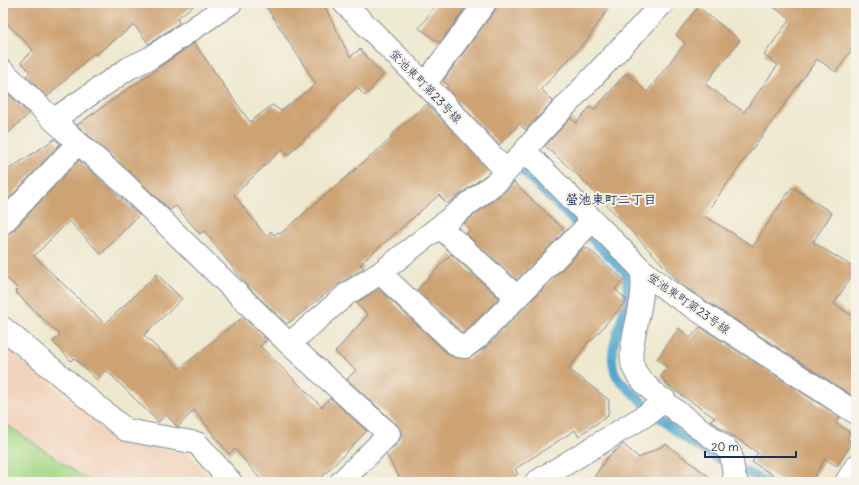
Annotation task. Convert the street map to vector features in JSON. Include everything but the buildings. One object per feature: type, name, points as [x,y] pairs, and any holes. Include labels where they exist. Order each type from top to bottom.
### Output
[{"type":"street","points":[[53,120],[129,68],[150,58],[231,3]]},
{"type":"street","name":"蛍池東町第23号線","points":[[344,3],[425,84],[506,171]]},
{"type":"street","points":[[425,84],[485,3]]},
{"type":"street","points":[[288,344],[347,294],[380,273],[499,180],[524,151],[663,3]]},
{"type":"street","points":[[3,71],[53,120],[125,184],[288,344],[389,434],[341,482]]},
{"type":"street","points":[[3,223],[78,143]]},
{"type":"street","name":"蛍池東町第23号線","points":[[524,151],[586,226],[674,295],[856,413]]},
{"type":"street","points":[[380,273],[460,347],[468,346],[586,226]]},
{"type":"street","points":[[440,227],[516,297]]},
{"type":"street","points":[[641,269],[642,289],[632,347],[632,363],[656,407],[726,447],[731,455],[735,481],[737,482]]},
{"type":"street","points":[[3,328],[126,430],[197,443],[231,482]]},
{"type":"street","points":[[536,482],[656,407]]},
{"type":"street","points":[[846,482],[856,466]]},
{"type":"shaded area","points":[[3,345],[122,441],[188,453],[214,482],[3,482]]},
{"type":"green space","points":[[3,422],[90,482],[3,482]]},
{"type":"waterway","points":[[523,171],[626,273],[628,282],[627,300],[616,336],[613,352],[614,368],[618,378],[656,415],[687,439],[720,460]]},
{"type":"waterway","points":[[744,471],[767,482]]},
{"type":"district","name":"螢池東町二丁目","points":[[611,199]]}]
